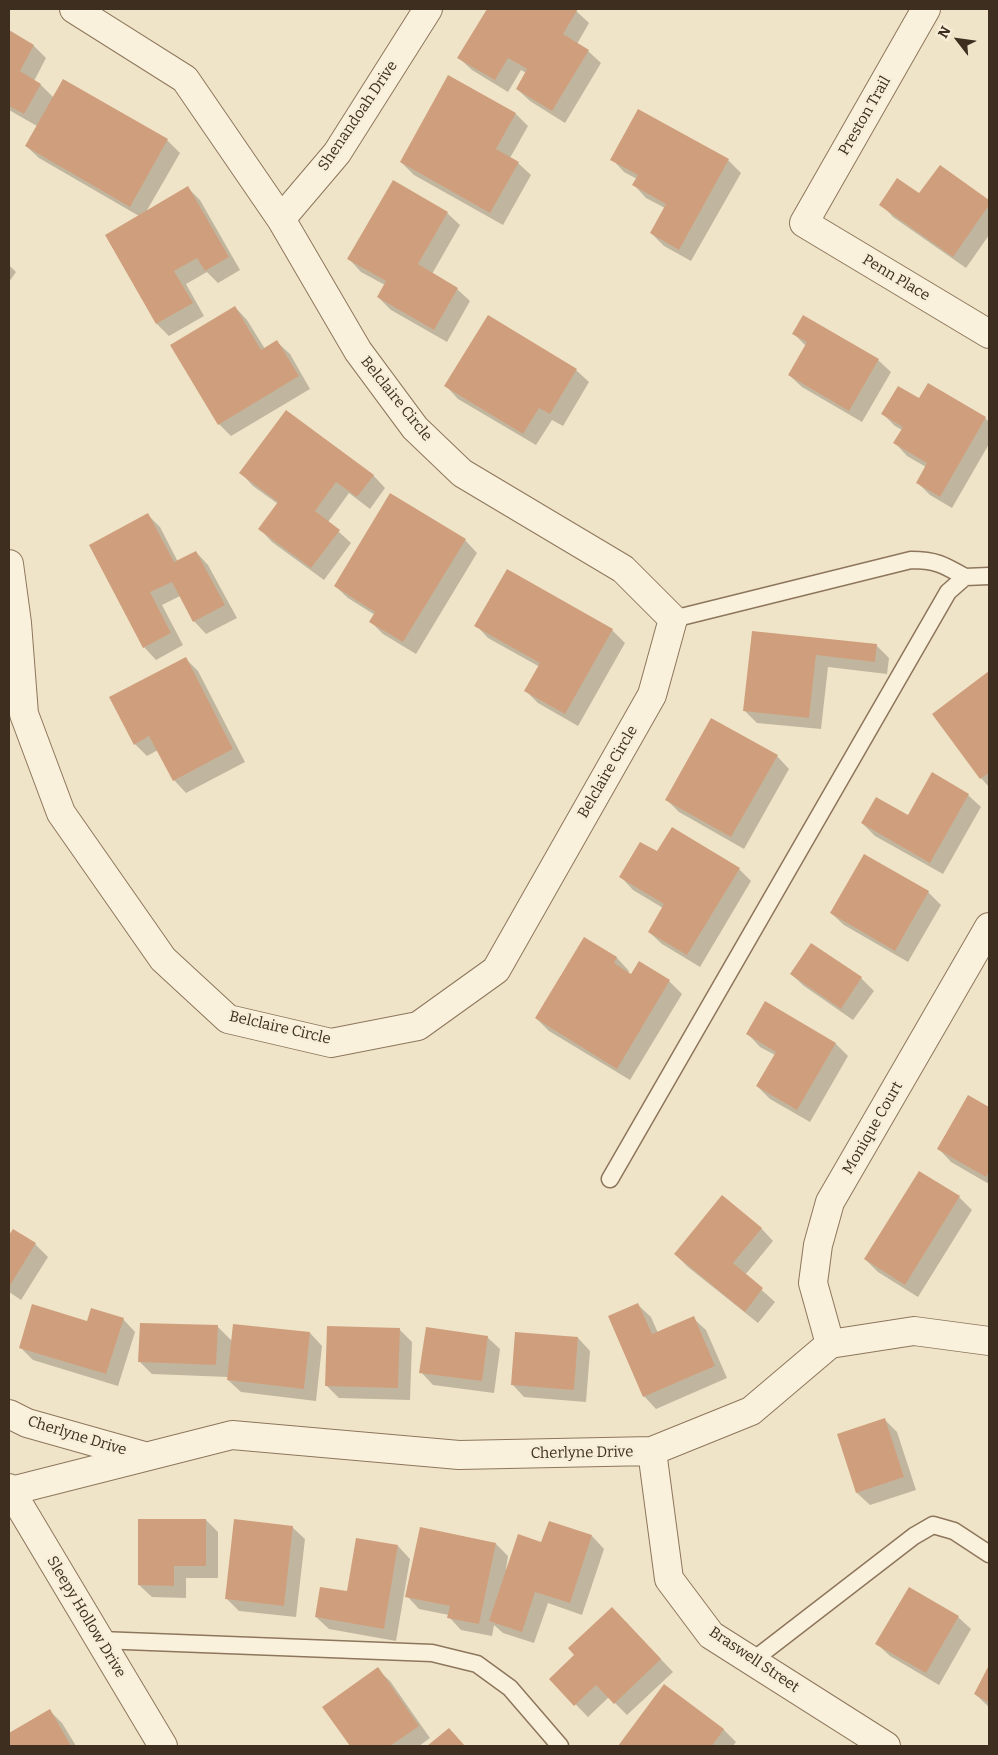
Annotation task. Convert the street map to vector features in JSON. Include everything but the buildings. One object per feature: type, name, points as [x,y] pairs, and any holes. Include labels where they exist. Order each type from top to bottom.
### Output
[{"type":"street","name":"Belclaire Circle","points":[[9,564],[17,623],[24,714],[61,813],[163,959],[228,1018],[331,1043],[418,1026],[496,970],[652,696],[673,619],[623,569],[462,473],[415,428],[358,351],[281,219],[185,79],[74,9]]},
{"type":"street","name":"Shenandoah Drive","points":[[281,219],[337,153],[428,9]]},
{"type":"street","name":"Preston Trail","points":[[804,223],[926,9]]},
{"type":"street","name":"Penn Place","points":[[804,223],[989,334]]},
{"type":"street","name":"Monique Court","points":[[830,1344],[813,1282],[818,1245],[830,1202],[989,927]]},
{"type":"street","points":[[830,1344],[914,1331],[989,1342]]},
{"type":"street","name":"Cherlyne Drive","points":[[10,1490],[232,1435],[459,1456],[652,1451],[751,1411],[830,1344]]},
{"type":"street","name":"Cherlyne Drive","points":[[9,1414],[27,1422],[145,1457]]},
{"type":"street","name":"Braswell Street","points":[[652,1451],[669,1579],[710,1634],[886,1746]]},
{"type":"street","name":"Sleepy Hollow Drive","points":[[10,1490],[164,1746]]},
{"type":"lane","points":[[673,619],[911,560],[928,560],[946,566],[965,577],[989,576]]},
{"type":"lane","points":[[610,1179],[948,592],[965,577]]},
{"type":"lane","points":[[752,1661],[914,1536],[933,1525],[954,1531],[989,1554]]},
{"type":"lane","points":[[100,1640],[432,1653],[477,1664],[504,1683],[560,1746]]}]
